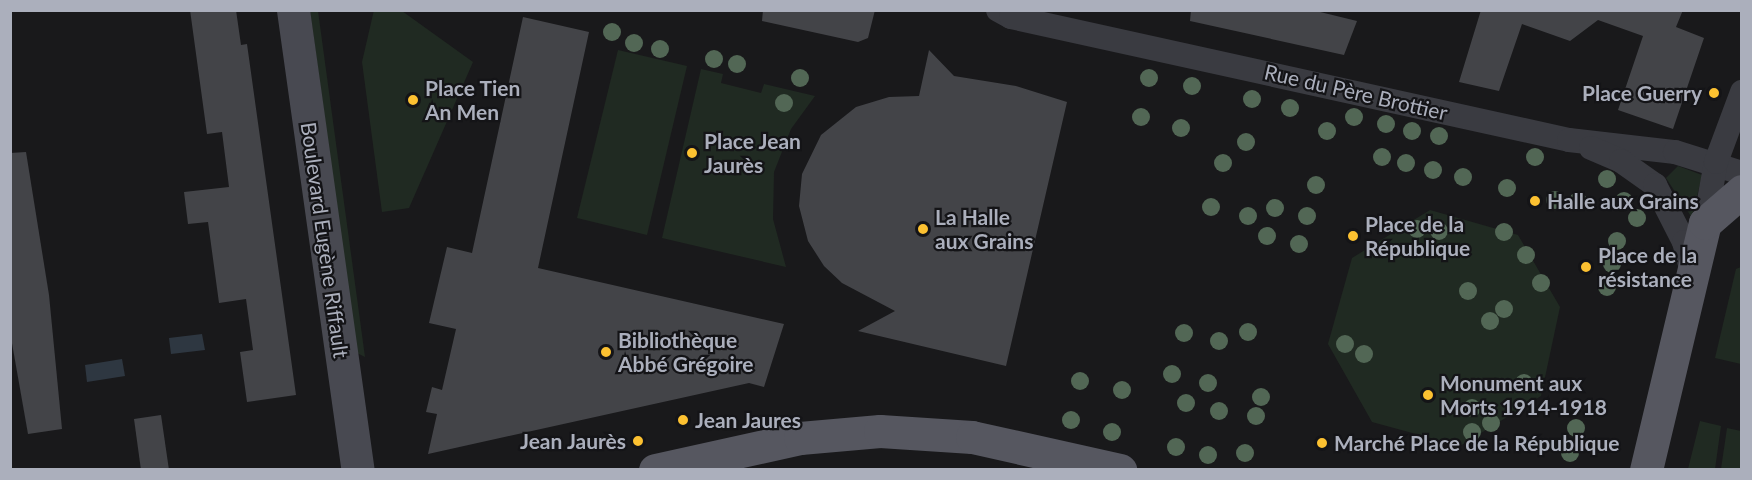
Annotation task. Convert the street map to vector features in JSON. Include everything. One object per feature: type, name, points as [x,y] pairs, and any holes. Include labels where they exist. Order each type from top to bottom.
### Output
[{"type":"main road","points":[[1646,470],[1705,223],[1742,191]]},
{"type":"main road","points":[[655,470],[800,438],[880,431],[972,437],[1120,470]]},
{"type":"street","name":"Boulevard Eugène Riffault","points":[[293,10],[358,470]]},
{"type":"street","name":"Rue du Père Brottier","points":[[998,10],[1011,17],[1569,140],[1642,146],[1716,162],[1742,173]]},
{"type":"street","points":[[1705,223],[1716,162],[1742,92]]},
{"type":"street","points":[[1569,140],[1622,161],[1655,185],[1684,242],[1693,276]]},
{"type":"shaded area","points":[[374,10],[402,11],[473,62],[409,208],[382,212],[362,62]]},
{"type":"shaded area","points":[[310,11],[318,11],[365,357],[357,353]]},
{"type":"shaded area","points":[[618,50],[687,66],[647,235],[577,218]]},
{"type":"shaded area","points":[[701,69],[723,74],[721,83],[761,93],[764,84],[815,96],[791,129],[774,172],[773,219],[786,267],[662,238]]},
{"type":"shaded area","points":[[1678,166],[1702,175],[1692,218],[1666,178]]},
{"type":"shaded area","points":[[1430,210],[1518,235],[1560,307],[1541,396],[1460,446],[1372,422],[1328,344],[1352,258]]},
{"type":"shaded area","points":[[1741,267],[1742,364],[1715,358],[1736,269]]},
{"type":"shaded area","points":[[202,334],[205,350],[171,354],[169,338]]},
{"type":"shaded area","points":[[122,359],[125,376],[87,382],[85,365]]},
{"type":"shaded area","points":[[1700,421],[1721,426],[1715,469],[1688,469]]},
{"type":"shaded area","points":[[1727,428],[1741,431],[1741,469],[1721,469]]},
{"type":"building","points":[[190,10],[236,10],[241,45],[247,44],[296,395],[247,402],[240,352],[253,350],[246,299],[219,303],[208,222],[188,224],[184,192],[229,187],[222,132],[207,134]]},
{"type":"building","points":[[763,10],[875,10],[868,38],[858,42],[762,21]]},
{"type":"building","points":[[1191,10],[1312,10],[1357,21],[1344,55],[1190,21]]},
{"type":"building","points":[[1481,10],[1683,10],[1676,27],[1704,38],[1673,129],[1618,110],[1643,36],[1598,20],[1570,41],[1522,24],[1499,91],[1459,82]]},
{"type":"building","name":"Bibliothèque Abbé Grégoire","points":[[523,17],[589,32],[538,268],[784,324],[764,387],[749,383],[428,454],[437,414],[426,412],[432,387],[442,390],[456,329],[429,323],[447,247],[472,253]]},
{"type":"building","name":"La Halle aux Grains","points":[[929,50],[954,76],[1016,86],[1067,102],[1006,366],[858,331],[895,311],[842,283],[824,266],[808,241],[799,206],[802,174],[821,135],[856,107],[889,97],[919,96]]},
{"type":"building","points":[[26,152],[49,295],[62,429],[28,434],[10,332],[10,153]]},
{"type":"building","points":[[161,415],[169,470],[141,470],[134,419]]},
{"type":"place","name":"Place Guerry","points":[[1714,93]]},
{"type":"place","name":"Place Tien An Men","points":[[413,100]]},
{"type":"place","name":"Place Jean Jaurès","points":[[692,153]]},
{"type":"place","name":"Halle aux Grains","points":[[1535,201]]},
{"type":"place","name":"La Halle aux Grains","points":[[923,229]]},
{"type":"place","name":"Place de la République","points":[[1353,236]]},
{"type":"place","name":"Place de la résistance","points":[[1586,267]]},
{"type":"place","name":"Bibliothèque Abbé Grégoire","points":[[606,352]]},
{"type":"place","name":"Monument aux Morts 1914-1918","points":[[1428,395]]},
{"type":"place","name":"Jean Jaures","points":[[683,420]]},
{"type":"place","name":"Jean Jaurès","points":[[638,441]]},
{"type":"place","name":"Marché Place de la République","points":[[1322,443]]}]
